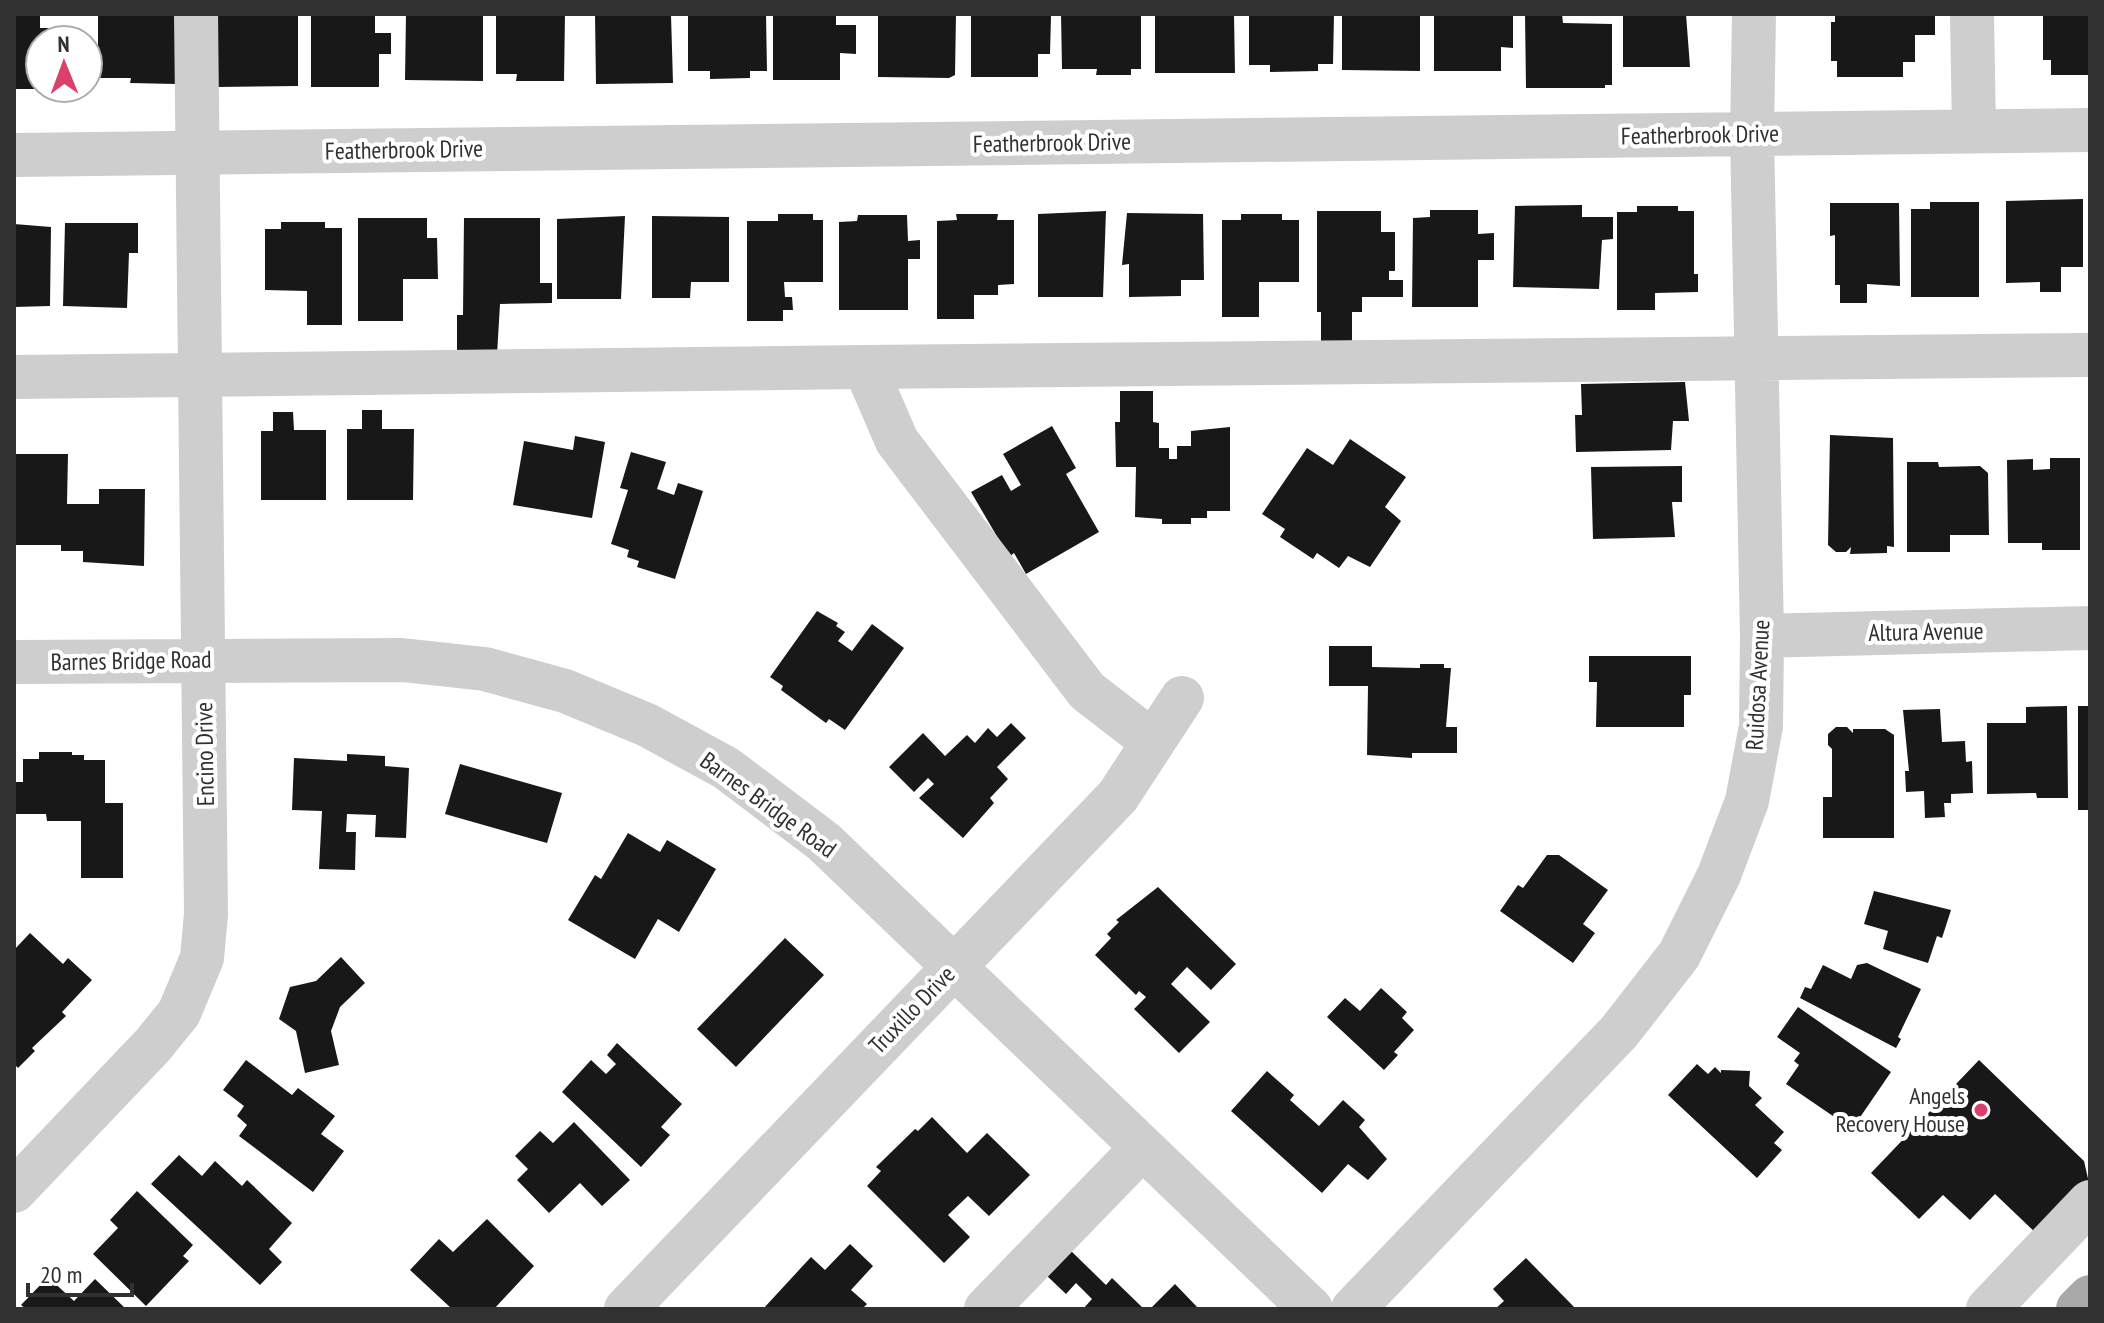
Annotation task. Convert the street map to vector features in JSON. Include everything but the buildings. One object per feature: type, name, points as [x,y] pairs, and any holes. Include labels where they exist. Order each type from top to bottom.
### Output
[{"type":"main road","points":[[2078,1309],[2090,1297]]},
{"type":"street","name":"Encino Drive","points":[[14,1191],[153,1045],[179,1013],[202,958],[206,914],[196,14]]},
{"type":"street","name":"Ruidosa Avenue","points":[[1353,1309],[1619,1032],[1679,955],[1719,875],[1747,801],[1761,726],[1762,636],[1752,135],[1754,14]]},
{"type":"street","points":[[1972,14],[1974,131]]},
{"type":"street","name":"Featherbrook Drive","points":[[14,155],[2090,130]]},
{"type":"street","points":[[14,377],[2090,355]]},
{"type":"street","points":[[865,367],[897,441],[1087,691],[1153,742]]},
{"type":"street","name":"Altura Avenue","points":[[1762,636],[2090,628]]},
{"type":"street","name":"Barnes Bridge Road","points":[[14,662],[402,660],[485,669],[565,691],[647,725],[726,768],[824,842],[1311,1309]]},
{"type":"street","name":"Truxillo Drive","points":[[626,1309],[1118,796],[1182,698]]},
{"type":"street","points":[[986,1309],[1142,1148]]},
{"type":"street","points":[[1988,1309],[2090,1202]]},
{"type":"place","name":"Angels Recovery House","points":[[1981,1110]]}]
